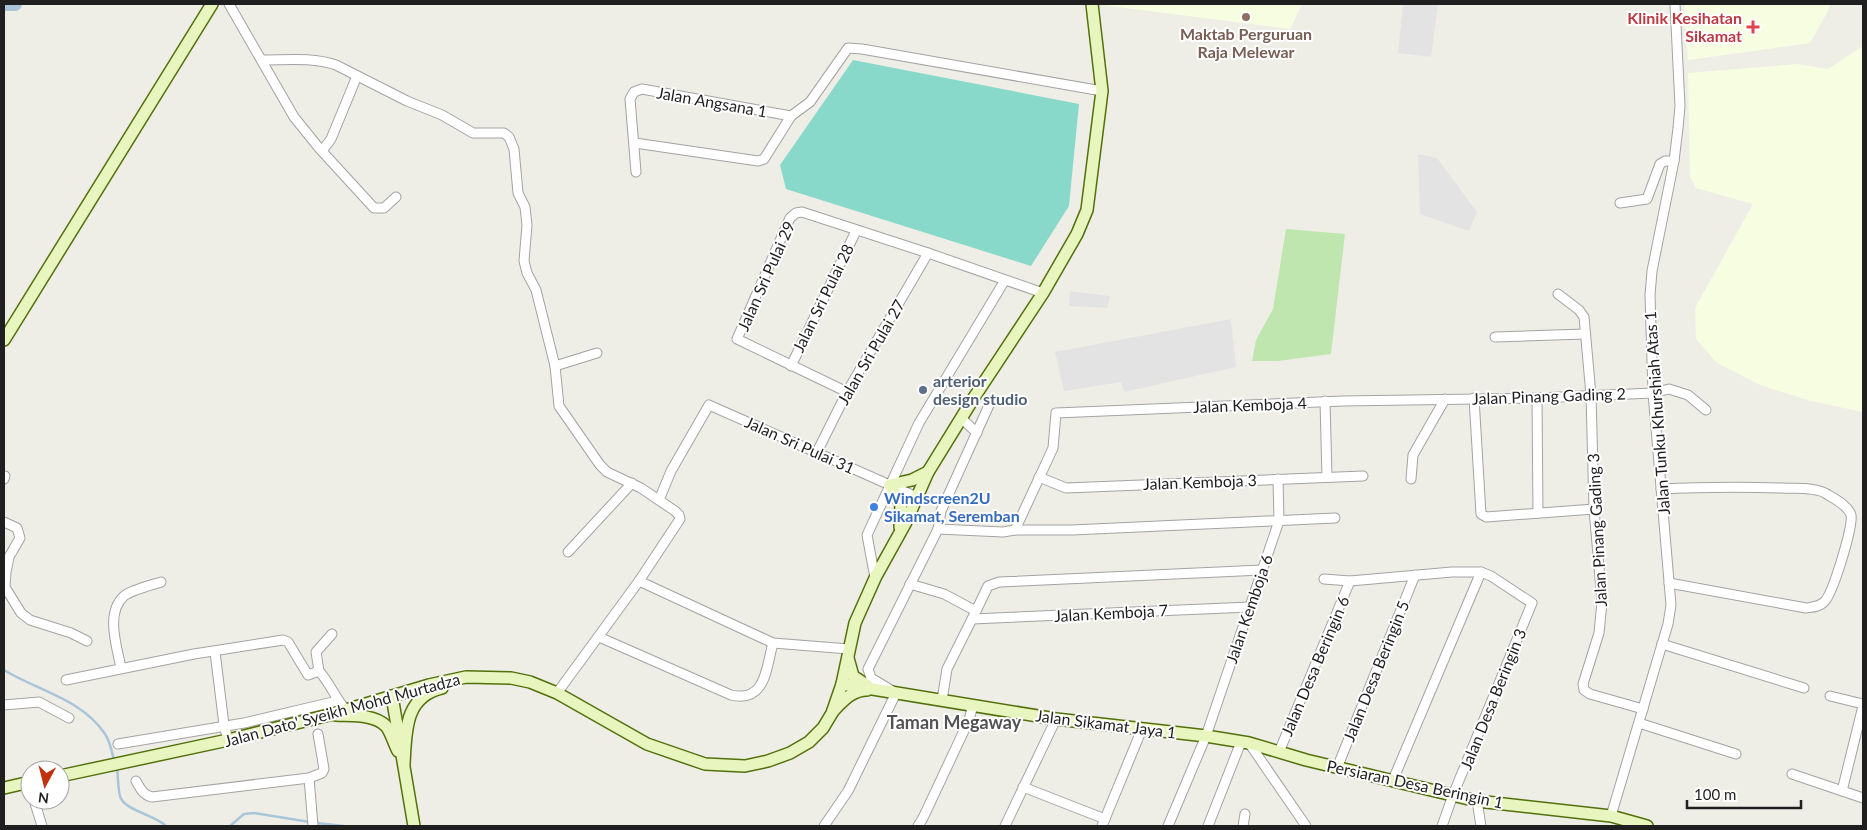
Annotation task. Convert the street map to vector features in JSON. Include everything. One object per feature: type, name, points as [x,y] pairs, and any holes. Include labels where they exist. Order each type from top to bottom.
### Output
[{"type":"main road","points":[[4,340],[212,4]]},
{"type":"main road","name":"Jalan Dato' Syeikh Mohd Murtadza","points":[[70,774],[228,740],[329,715],[448,680],[466,677],[511,678],[530,682],[557,693],[647,744],[705,764],[730,767],[745,766],[768,761],[790,753],[809,742],[823,728],[832,713],[842,684],[855,623],[875,578],[900,534],[928,472],[1043,293],[1077,234],[1087,210],[1102,91],[1092,4]]},
{"type":"main road","points":[[900,534],[901,504],[890,485],[906,482],[928,472]]},
{"type":"main road","points":[[848,652],[853,676],[876,690]]},
{"type":"main road","points":[[404,764],[409,716],[418,701],[432,691],[465,683],[511,678]]},
{"type":"main road","name":"Jalan Sikamat Jaya 1","points":[[842,684],[1056,719],[1206,736],[1245,743],[1279,752]]},
{"type":"main road","points":[[832,713],[847,697],[854,693],[861,690],[876,690]]},
{"type":"main road","points":[[392,696],[413,823]]},
{"type":"main road","points":[[329,715],[363,717],[376,720],[386,727],[404,764]]},
{"type":"main road","name":"Persiaran Desa Beringin 1","points":[[1279,752],[1337,768],[1477,801],[1611,816],[1647,826]]},
{"type":"main road","points":[[4,788],[20,786]]},
{"type":"street","points":[[229,4],[294,117],[322,151],[374,208],[384,208],[396,197]]},
{"type":"street","name":"Jalan Tunku Khurshiah Atas 1","points":[[1611,816],[1668,624],[1671,605],[1653,393],[1650,295],[1652,271],[1674,161],[1680,106],[1675,4]]},
{"type":"street","points":[[636,172],[635,144],[758,161],[764,159],[791,116],[810,102],[848,48],[1102,91]]},
{"type":"street","points":[[262,60],[316,60],[336,65],[407,101],[442,115],[474,133],[497,132],[504,133],[509,137],[514,149],[518,193],[525,207],[527,225],[524,261],[527,273],[536,290],[555,366],[559,406],[600,465],[607,472],[632,483],[659,500],[675,511],[680,519],[639,582],[557,693]]},
{"type":"street","points":[[322,151],[331,139],[357,76]]},
{"type":"street","name":"Jalan Angsana 1","points":[[635,144],[630,99],[634,92],[642,89],[791,116]]},
{"type":"street","points":[[1620,203],[1646,199],[1660,164],[1665,161],[1674,161]]},
{"type":"street","name":"Jalan Sri Pulai 29","points":[[791,366],[737,339],[790,218],[796,213],[802,212],[856,231]]},
{"type":"street","points":[[856,231],[928,253],[1043,293]]},
{"type":"street","name":"Jalan Sri Pulai 28","points":[[791,366],[856,231]]},
{"type":"street","name":"Jalan Sri Pulai 27","points":[[817,452],[847,392],[928,253]]},
{"type":"street","points":[[875,578],[867,535],[919,423],[1005,280]]},
{"type":"street","name":"Jalan Pinang Gading 3","points":[[1558,294],[1580,310],[1584,317],[1591,395],[1594,509],[1602,602],[1599,634],[1583,684],[1584,690],[1590,694],[1643,709]]},
{"type":"street","points":[[1495,337],[1585,334]]},
{"type":"street","points":[[555,366],[597,353]]},
{"type":"street","points":[[791,366],[847,392]]},
{"type":"street","name":"Jalan Pinang Gading 2","points":[[1445,399],[1536,398],[1653,393],[1670,389],[1688,395],[1706,410]]},
{"type":"street","points":[[1474,398],[1480,511],[1483,516],[1594,509]]},
{"type":"street","points":[[1536,398],[1538,513]]},
{"type":"street","points":[[1411,479],[1413,455],[1445,399]]},
{"type":"street","name":"Jalan Kemboja 4","points":[[1039,477],[1053,448],[1056,413],[1325,401],[1445,399]]},
{"type":"street","points":[[1325,401],[1327,477]]},
{"type":"street","points":[[824,826],[848,791],[896,693],[871,678],[868,669],[938,530],[941,511],[990,403]]},
{"type":"street","name":"Jalan Sri Pulai 31","points":[[659,500],[671,471],[709,405],[917,497]]},
{"type":"street","points":[[961,418],[977,433]]},
{"type":"street","name":"Jalan Kemboja 3","points":[[1039,477],[1066,488],[1363,476]]},
{"type":"street","points":[[1016,530],[1039,477]]},
{"type":"street","name":"Jalan Kemboja 6","points":[[1168,826],[1206,736],[1279,521],[1278,479]]},
{"type":"street","points":[[568,552],[632,483]]},
{"type":"street","points":[[1660,489],[1729,486],[1823,492],[1845,506],[1850,514],[1851,523],[1842,560],[1829,596],[1824,603],[1816,607],[1806,608],[1669,583]]},
{"type":"street","points":[[938,530],[1003,532],[1016,530],[1072,530],[1335,518]]},
{"type":"street","points":[[4,522],[17,528],[20,538],[9,557],[5,587],[22,613],[30,620],[71,633],[87,641]]},
{"type":"street","points":[[942,700],[947,669],[988,586],[999,582],[1262,570]]},
{"type":"street","points":[[1324,579],[1350,580],[1481,572],[1394,780]]},
{"type":"street","name":"Jalan Desa Beringin 3","points":[[1442,826],[1532,603],[1491,576],[1481,572]]},
{"type":"street","name":"Jalan Desa Beringin 5","points":[[1337,768],[1415,575]]},
{"type":"street","name":"Jalan Desa Beringin 6","points":[[1279,752],[1350,580]]},
{"type":"street","points":[[121,668],[115,635],[115,610],[125,596],[162,582]]},
{"type":"street","points":[[639,582],[773,643],[848,652]]},
{"type":"street","points":[[910,584],[944,594],[974,615]]},
{"type":"street","name":"Jalan Kemboja 7","points":[[974,615],[1250,607]]},
{"type":"street","points":[[332,634],[316,652],[319,671],[326,678],[337,701],[346,710]]},
{"type":"street","points":[[599,637],[731,696],[741,698],[750,696],[757,691],[762,682],[773,643]]},
{"type":"street","points":[[66,680],[121,668],[283,640],[288,642],[308,675],[319,671]]},
{"type":"street","points":[[1662,644],[1804,688]]},
{"type":"street","points":[[215,652],[224,726],[228,740]]},
{"type":"street","points":[[1830,696],[1863,705],[1842,791]]},
{"type":"street","points":[[118,744],[244,723],[337,701]]},
{"type":"street","points":[[4,705],[39,702],[69,718]]},
{"type":"street","points":[[918,826],[969,720],[972,705]]},
{"type":"street","points":[[1005,826],[1056,719]]},
{"type":"street","points":[[1639,723],[1736,754]]},
{"type":"street","points":[[1024,787],[1103,822],[1142,729]]},
{"type":"street","points":[[136,780],[142,791],[152,797],[309,778],[322,773],[324,769],[318,734]]},
{"type":"street","points":[[1208,826],[1245,743],[1305,825],[1316,826]]},
{"type":"street","points":[[1792,774],[1863,798]]},
{"type":"street","points":[[309,778],[313,826]]},
{"type":"street","points":[[1477,801],[1481,826]]},
{"type":"street","points":[[37,810],[42,826]]},
{"type":"street","points":[[1243,826],[1245,814]]},
{"type":"shaded area","name":"Maktab Perguruan Raja Melewar","points":[[1103,4],[1302,4],[1290,29]]},
{"type":"shaded area","points":[[1403,4],[1438,4],[1431,57],[1398,53]]},
{"type":"shaded area","name":"Klinik Kesihatan Sikamat","points":[[1684,4],[1830,4],[1810,43],[1688,60]]},
{"type":"shaded area","points":[[1863,46],[1863,412],[1811,401],[1760,385],[1717,363],[1696,339],[1695,308],[1753,204],[1696,188],[1690,177],[1688,73],[1797,64],[1828,69]]},
{"type":"shaded area","points":[[853,60],[1079,104],[1069,206],[1031,266],[786,189],[780,165]]},
{"type":"shaded area","points":[[1418,154],[1437,158],[1477,212],[1469,231],[1420,214]]},
{"type":"shaded area","points":[[1070,291],[1110,296],[1107,308],[1069,306]]},
{"type":"shaded area","points":[[1231,319],[1236,367],[1124,392],[1121,382],[1064,391],[1055,352]]},
{"type":"green space","points":[[1286,229],[1345,234],[1331,354],[1278,361],[1252,361],[1256,340],[1273,309]]},
{"type":"waterway","points":[[7,4],[15,4]]},
{"type":"waterway","points":[[4,670],[59,697],[84,712],[107,737],[114,760]]},
{"type":"waterway","points":[[117,768],[119,793],[122,801],[133,809],[166,826]]},
{"type":"waterway","points":[[230,826],[244,814],[254,813],[310,822]]},
{"type":"waterway","points":[[316,823],[344,826]]},
{"type":"place","name":"Maktab Perguruan Raja Melewar","points":[[1246,17]]},
{"type":"place","name":"Klinik Kesihatan Sikamat","points":[[1753,27]]},
{"type":"place","name":"arterior design studio","points":[[923,390]]},
{"type":"place","name":"Windscreen2U Sikamat, Seremban","points":[[874,507]]},
{"type":"district","name":"Taman Megaway","points":[[954,723]]}]
